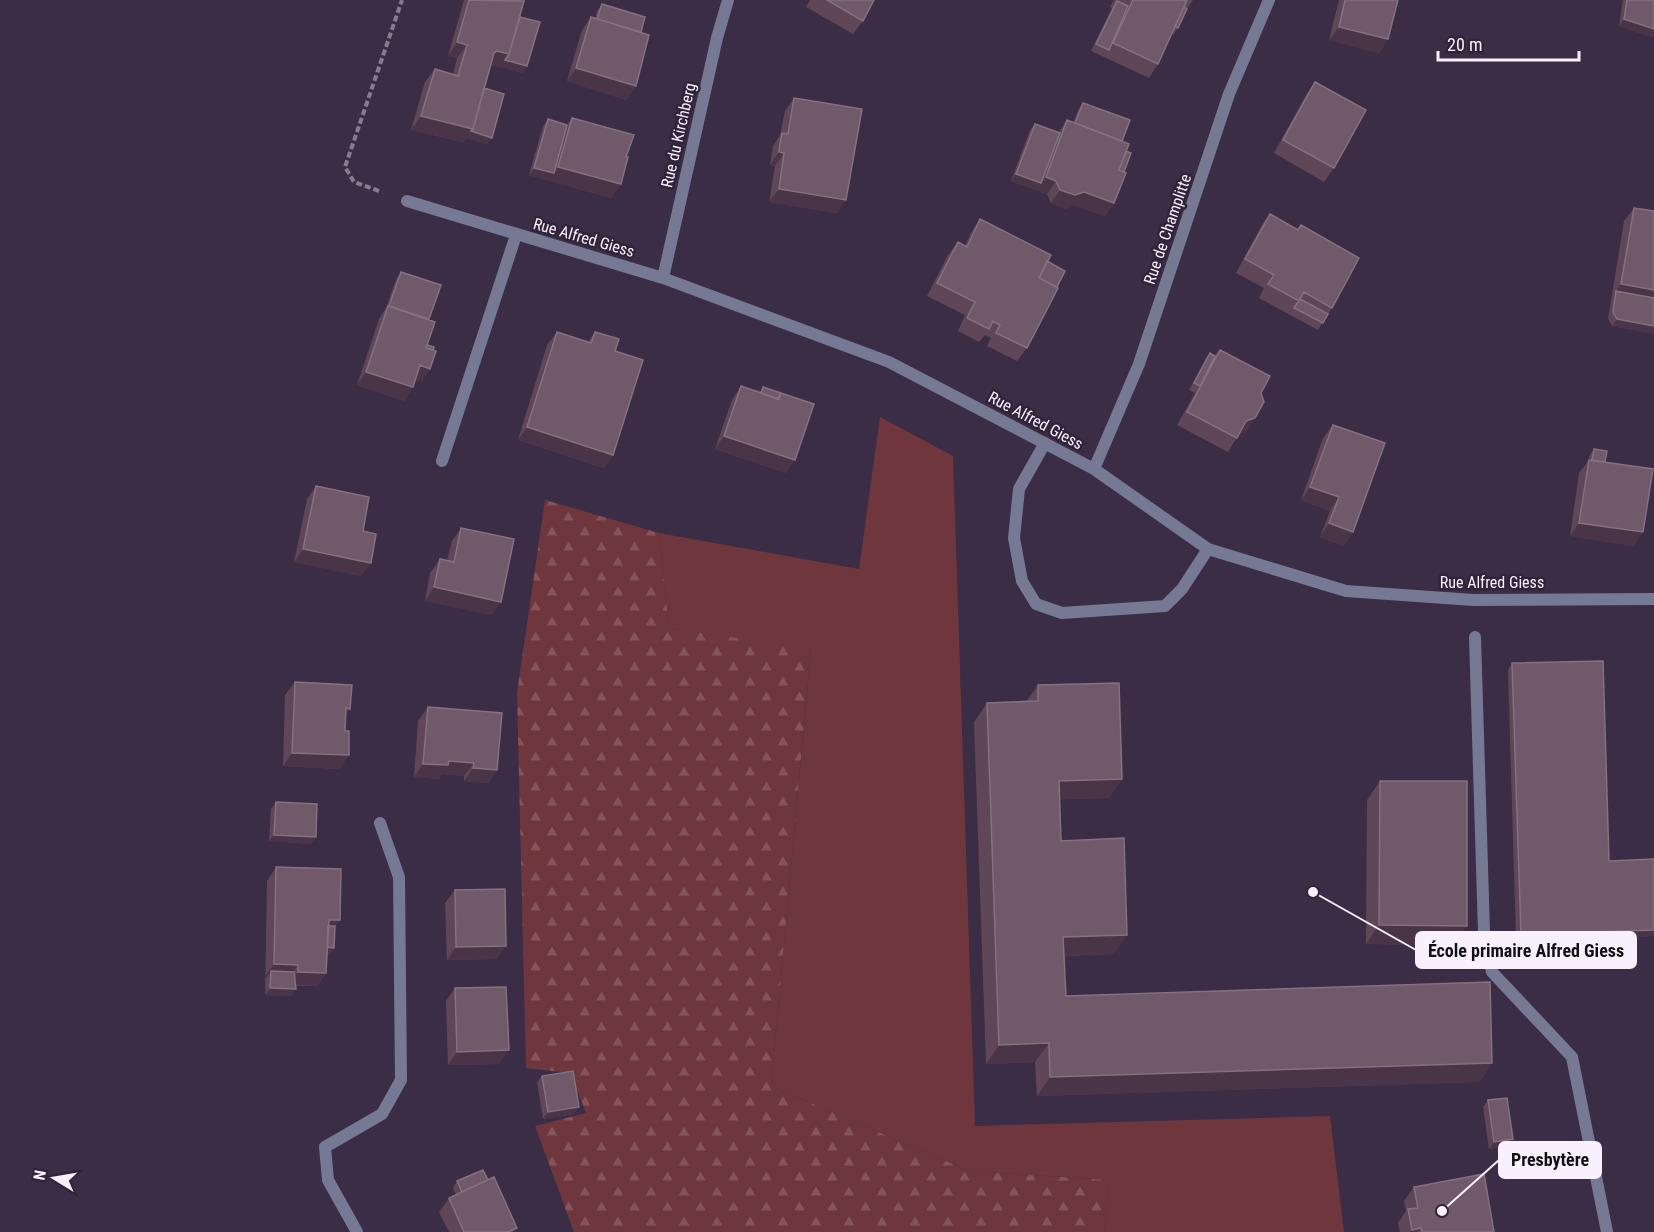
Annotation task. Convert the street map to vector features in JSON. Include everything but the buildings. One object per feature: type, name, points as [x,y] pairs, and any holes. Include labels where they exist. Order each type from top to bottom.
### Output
[{"type":"street","name":"Rue du Kirchberg","points":[[663,278],[714,49],[728,0]]},
{"type":"street","name":"Rue de Champlitte","points":[[1094,469],[1139,364],[1229,94],[1269,0]]},
{"type":"street","name":"Rue Alfred Giess","points":[[407,201],[663,278],[889,362],[1094,469],[1208,549],[1346,591],[1473,600],[1654,599]]},
{"type":"street","points":[[442,461],[516,235]]},
{"type":"street","points":[[1045,443],[1019,489],[1014,538],[1022,581],[1036,604],[1062,613],[1166,606],[1182,589],[1208,549]]},
{"type":"street","points":[[1476,637],[1484,932],[1492,972],[1572,1057],[1607,1232]]},
{"type":"street","points":[[357,1232],[328,1180],[325,1147],[382,1114],[401,1080],[399,877],[380,823]]},
{"type":"path","points":[[402,0],[345,166],[354,182],[407,201]]},
{"type":"green space","points":[[880,417],[953,456],[975,1126],[1330,1116],[1344,1232],[1104,1232],[1109,1180],[969,1171],[771,1086],[811,650],[669,628],[659,533],[859,569]]},
{"type":"green space","points":[[545,500],[659,533],[669,628],[811,649],[771,1086],[969,1171],[1109,1180],[1104,1232],[574,1232],[535,1126],[586,1113],[570,1073],[526,1068],[517,693]]},
{"type":"place","name":"École primaire Alfred Giess","points":[[1313,892]]},
{"type":"place","name":"Presbytère","points":[[1442,1211]]}]
